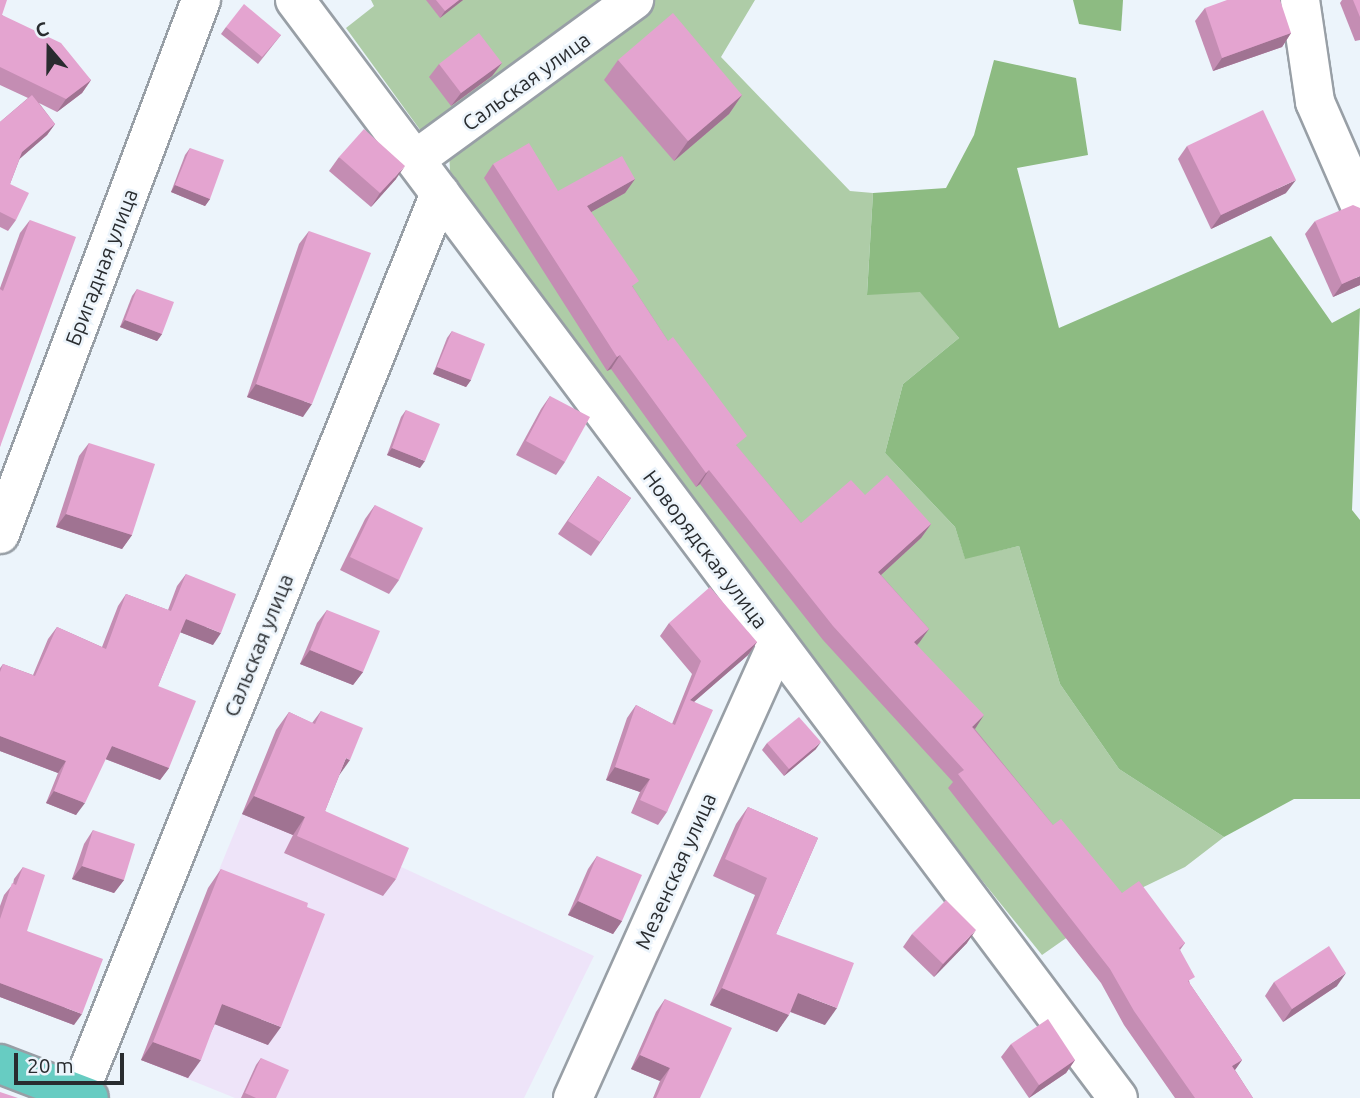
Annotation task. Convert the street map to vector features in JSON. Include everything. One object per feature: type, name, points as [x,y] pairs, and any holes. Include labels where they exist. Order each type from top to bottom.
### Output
[{"type":"main road","points":[[0,1064],[81,1097]]},
{"type":"street","name":"Бригадная улица","points":[[0,534],[201,0]]},
{"type":"street","name":"Новорядская улица","points":[[295,0],[1118,1098]]},
{"type":"street","name":"Сальская улица","points":[[415,159],[634,0]]},
{"type":"street","points":[[1300,0],[1315,102],[1360,205]]},
{"type":"street","name":"Сальская улица","points":[[81,1097],[440,193]]},
{"type":"street","name":"Мезенская улица","points":[[573,1098],[777,644]]},
{"type":"shaded area","points":[[242,814],[292,834],[397,865],[594,956],[524,1098],[235,1098],[141,1060]]},
{"type":"green space","points":[[371,0],[609,0],[426,138],[346,28],[374,6]]},
{"type":"green space","points":[[648,0],[755,0],[721,57],[850,191],[873,193],[867,294],[920,291],[959,338],[903,384],[885,453],[955,527],[965,558],[1019,546],[1060,684],[1119,769],[1224,837],[1185,867],[1129,894],[1042,955],[758,602],[450,171],[449,151]]},
{"type":"green space","points":[[1073,0],[1123,0],[1121,31],[1079,24]]},
{"type":"green space","points":[[994,60],[1076,78],[1088,155],[1017,168],[1059,328],[1271,236],[1332,323],[1360,308],[1352,510],[1360,520],[1360,799],[1294,799],[1224,837],[1119,769],[1060,684],[1019,546],[965,559],[955,527],[885,453],[903,384],[959,338],[920,292],[867,295],[873,193],[946,188],[974,135]]},
{"type":"building","points":[[0,0],[7,0],[2,15],[61,43],[91,80],[66,99],[0,67]]},
{"type":"building","points":[[436,0],[459,0],[445,11]]},
{"type":"building","points":[[1227,0],[1280,0],[1291,33],[1222,58],[1205,8]]},
{"type":"building","points":[[1353,0],[1360,0],[1360,17]]},
{"type":"building","points":[[244,4],[281,35],[262,57],[226,27]]},
{"type":"building","points":[[673,13],[742,95],[688,141],[618,60]]},
{"type":"building","points":[[479,33],[502,63],[461,93],[439,64]]},
{"type":"building","points":[[32,95],[55,124],[22,152],[10,184],[29,193],[16,220],[0,212],[0,122]]},
{"type":"building","points":[[1263,110],[1296,180],[1221,215],[1187,146]]},
{"type":"building","points":[[364,129],[405,166],[380,193],[339,157]]},
{"type":"building","points":[[529,143],[558,191],[622,156],[635,179],[587,206],[639,281],[632,286],[668,341],[673,337],[747,436],[736,445],[801,523],[851,480],[865,495],[887,475],[931,524],[878,572],[929,629],[914,642],[984,715],[972,727],[1053,825],[1061,819],[1122,893],[1139,881],[1185,943],[1179,948],[1195,977],[1188,981],[1242,1060],[1232,1066],[1253,1098],[1195,1098],[1134,1011],[1110,969],[958,774],[964,770],[833,626],[709,470],[706,473],[620,355],[617,357],[493,164]]},
{"type":"building","points":[[190,148],[224,160],[210,199],[175,185]]},
{"type":"building","points":[[1353,205],[1360,208],[1360,276],[1342,284],[1315,221]]},
{"type":"building","points":[[30,220],[76,237],[0,447],[0,289],[3,291]]},
{"type":"building","points":[[309,231],[371,253],[312,404],[256,384]]},
{"type":"building","points":[[137,289],[174,302],[162,334],[125,320]]},
{"type":"building","points":[[452,331],[485,344],[471,380],[437,367]]},
{"type":"building","points":[[550,396],[590,417],[565,462],[526,441]]},
{"type":"building","points":[[406,410],[440,424],[425,461],[392,448]]},
{"type":"building","points":[[89,443],[155,464],[132,535],[66,514]]},
{"type":"building","points":[[598,476],[631,498],[600,542],[568,521]]},
{"type":"building","points":[[375,505],[423,528],[399,580],[350,557]]},
{"type":"building","points":[[186,574],[236,594],[221,633],[186,619],[158,686],[196,701],[169,768],[112,746],[85,803],[54,791],[66,761],[0,736],[0,672],[3,664],[35,676],[57,627],[106,649],[126,594],[171,611]]},
{"type":"building","points":[[710,587],[757,642],[690,700],[713,710],[667,812],[640,800],[650,779],[615,767],[636,705],[675,725],[701,661],[669,623]]},
{"type":"building","points":[[327,610],[380,631],[363,672],[310,650]]},
{"type":"building","points":[[321,711],[363,728],[350,760],[346,758],[325,811],[409,848],[396,879],[297,836],[305,817],[254,796],[289,712],[315,724]]},
{"type":"building","points":[[799,717],[821,742],[789,769],[767,743]]},
{"type":"building","points":[[748,807],[818,838],[776,934],[854,963],[837,1008],[798,993],[789,1015],[722,988],[767,878],[725,859]]},
{"type":"building","points":[[93,830],[135,844],[124,880],[82,866]]},
{"type":"building","points":[[597,856],[642,875],[622,921],[578,901]]},
{"type":"building","points":[[23,867],[45,875],[27,931],[103,959],[82,1014],[0,983],[0,919],[12,883],[16,885]]},
{"type":"building","points":[[221,869],[308,903],[307,907],[325,914],[281,1027],[222,1004],[201,1060],[153,1042]]},
{"type":"building","points":[[946,900],[976,930],[943,964],[912,934]]},
{"type":"building","points":[[1329,946],[1346,973],[1292,1009],[1274,982]]},
{"type":"building","points":[[665,999],[732,1028],[700,1098],[656,1098],[670,1068],[640,1055]]},
{"type":"building","points":[[1048,1019],[1075,1060],[1039,1085],[1011,1044]]},
{"type":"building","points":[[261,1058],[289,1070],[276,1098],[256,1098],[245,1093]]},
{"type":"building","points":[[0,1092],[18,1098],[0,1098]]}]
